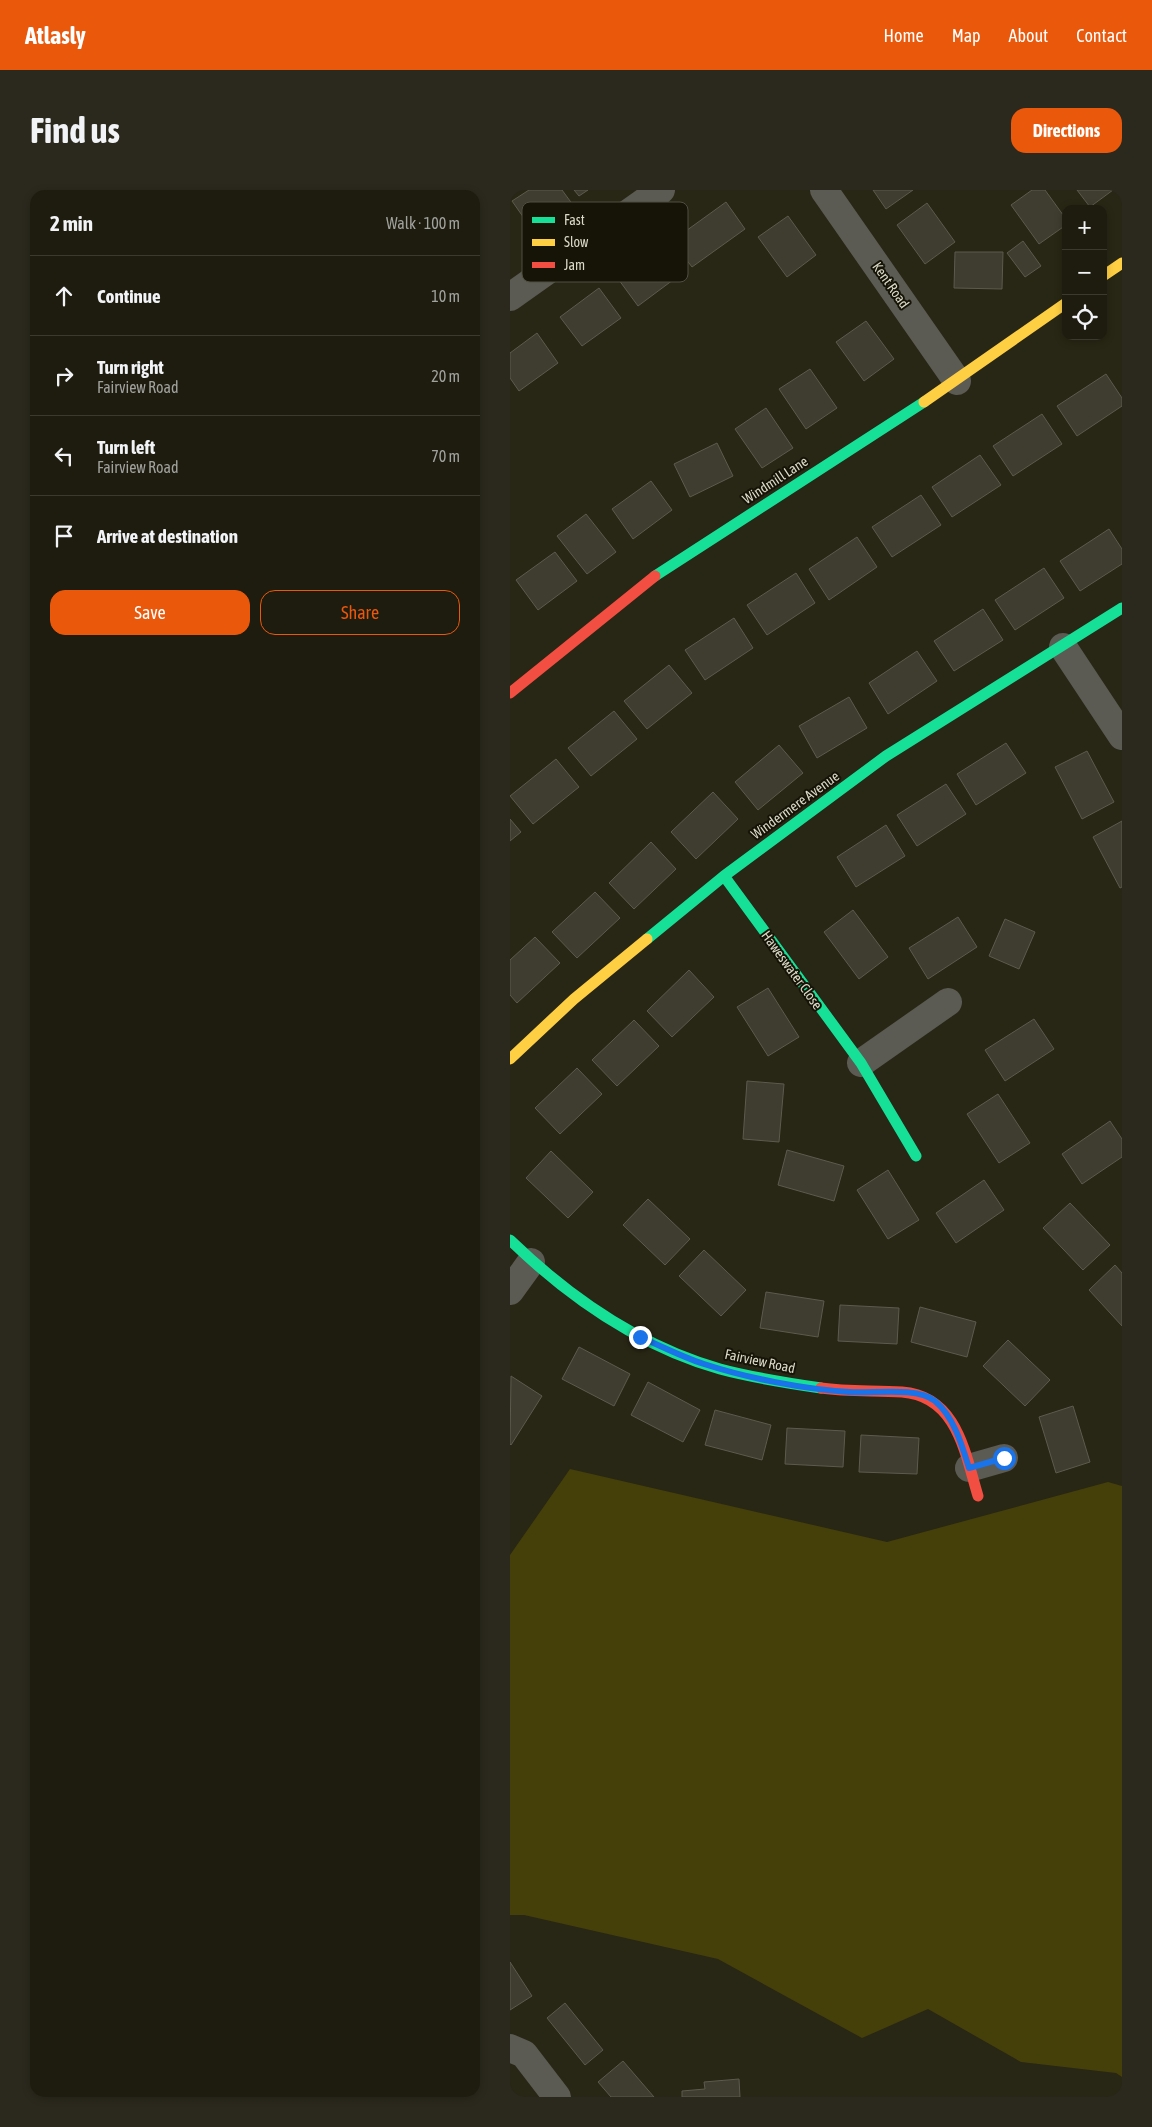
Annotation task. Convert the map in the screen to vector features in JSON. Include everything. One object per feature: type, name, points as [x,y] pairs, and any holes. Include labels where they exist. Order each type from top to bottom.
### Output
[{"type":"street","points":[[644,202],[661,190]]},
{"type":"street","name":"Kent Road","points":[[824,190],[957,381]]},
{"type":"street","points":[[1107,273],[1122,262]]},
{"type":"street","points":[[510,297],[531,282]]},
{"type":"street","name":"Windmill Lane","points":[[510,694],[650,579],[957,381],[1062,306]]},
{"type":"street","name":"Windermere Avenue","points":[[510,1059],[574,999],[724,876],[886,756],[1063,647],[1122,608]]},
{"type":"street","points":[[1063,647],[1122,736]]},
{"type":"street","name":"Haweswater Close","points":[[724,876],[861,1063],[916,1156]]},
{"type":"street","points":[[861,1063],[948,1002]]},
{"type":"street","name":"Fairview Road","points":[[510,1240],[531,1262],[585,1303],[640,1337],[703,1364],[766,1380],[849,1392],[910,1392],[934,1400],[948,1416],[963,1449],[978,1496]]},
{"type":"street","points":[[510,1291],[531,1262]]},
{"type":"street","points":[[969,1468],[1004,1458]]},
{"type":"street","points":[[510,2048],[524,2054],[557,2097]]},
{"type":"shaded area","points":[[570,1469],[887,1542],[1108,1482],[1122,1486],[1122,2077],[1116,2073],[1021,2062],[928,2009],[862,2038],[718,1959],[524,1915],[510,1915],[510,1555]]},
{"type":"building","points":[[529,190],[562,190],[571,202],[522,202],[522,215],[512,201]]},
{"type":"building","points":[[574,190],[588,190],[579,196]]},
{"type":"building","points":[[873,190],[913,190],[886,209]]},
{"type":"building","points":[[1032,190],[1045,190],[1062,213],[1062,228],[1039,244],[1011,205]]},
{"type":"building","points":[[1077,190],[1113,190],[1093,205],[1088,205]]},
{"type":"building","points":[[726,202],[745,229],[692,267],[688,262],[688,229]]},
{"type":"building","points":[[927,203],[955,242],[925,264],[897,225]]},
{"type":"building","points":[[788,216],[816,255],[787,277],[758,237]]},
{"type":"building","points":[[1023,241],[1041,266],[1025,277],[1007,253]]},
{"type":"building","points":[[955,252],[1003,252],[1002,289],[954,288]]},
{"type":"building","points":[[620,282],[670,282],[638,306]]},
{"type":"building","points":[[599,288],[621,318],[582,346],[560,317]]},
{"type":"building","points":[[866,321],[894,359],[864,381],[836,342]]},
{"type":"building","points":[[537,333],[558,363],[519,391],[510,378],[510,353]]},
{"type":"building","points":[[810,369],[837,408],[806,429],[779,389]]},
{"type":"building","points":[[1106,374],[1122,398],[1122,406],[1077,436],[1057,406]]},
{"type":"building","points":[[766,408],[793,448],[762,468],[735,429]]},
{"type":"building","points":[[1042,414],[1062,444],[1013,476],[993,446]]},
{"type":"building","points":[[717,443],[733,476],[690,497],[674,464]]},
{"type":"building","points":[[980,455],[1001,485],[952,517],[932,487]]},
{"type":"building","points":[[651,481],[672,510],[633,539],[612,509]]},
{"type":"building","points":[[921,495],[941,525],[892,557],[872,527]]},
{"type":"building","points":[[586,514],[616,552],[587,574],[557,536]]},
{"type":"building","points":[[1109,529],[1122,549],[1122,564],[1080,591],[1060,561]]},
{"type":"building","points":[[857,537],[877,567],[829,600],[809,569]]},
{"type":"building","points":[[555,552],[577,581],[538,610],[516,580]]},
{"type":"building","points":[[1044,568],[1064,598],[1015,630],[995,600]]},
{"type":"building","points":[[796,573],[815,603],[767,635],[747,605]]},
{"type":"building","points":[[983,609],[1003,640],[954,671],[934,641]]},
{"type":"building","points":[[734,618],[753,648],[705,680],[685,650]]},
{"type":"building","points":[[917,651],[937,681],[888,714],[869,683]]},
{"type":"building","points":[[669,665],[692,693],[647,729],[624,701]]},
{"type":"building","points":[[849,697],[867,728],[817,758],[799,726]]},
{"type":"building","points":[[614,711],[637,739],[591,776],[568,748]]},
{"type":"building","points":[[1006,743],[1026,773],[976,805],[957,774]]},
{"type":"building","points":[[779,745],[803,773],[758,810],[735,782]]},
{"type":"building","points":[[1087,751],[1114,802],[1082,819],[1055,767]]},
{"type":"building","points":[[556,759],[579,787],[533,824],[510,796]]},
{"type":"building","points":[[946,784],[966,814],[917,846],[897,815]]},
{"type":"building","points":[[713,792],[738,819],[696,859],[671,832]]},
{"type":"building","points":[[510,819],[521,832],[510,841]]},
{"type":"building","points":[[1122,821],[1122,887],[1120,888],[1093,837]]},
{"type":"building","points":[[886,825],[905,856],[856,887],[837,857]]},
{"type":"building","points":[[651,842],[676,869],[634,909],[609,883]]},
{"type":"building","points":[[595,892],[620,918],[577,958],[552,932]]},
{"type":"building","points":[[853,910],[888,957],[859,979],[824,932]]},
{"type":"building","points":[[958,917],[977,947],[928,979],[909,948]]},
{"type":"building","points":[[1005,919],[1035,932],[1019,969],[989,956]]},
{"type":"building","points":[[535,937],[560,963],[517,1003],[510,995],[510,960]]},
{"type":"building","points":[[689,970],[714,997],[672,1037],[647,1011]]},
{"type":"building","points":[[768,988],[799,1037],[768,1056],[737,1007]]},
{"type":"building","points":[[1034,1019],[1054,1049],[1005,1081],[985,1050]]},
{"type":"building","points":[[634,1020],[659,1046],[617,1086],[592,1060]]},
{"type":"building","points":[[577,1068],[602,1094],[560,1134],[535,1108]]},
{"type":"building","points":[[747,1081],[784,1084],[779,1142],[743,1139]]},
{"type":"building","points":[[998,1094],[1030,1143],[999,1163],[967,1114]]},
{"type":"building","points":[[1110,1121],[1122,1139],[1122,1157],[1082,1184],[1062,1154]]},
{"type":"building","points":[[787,1150],[844,1166],[834,1201],[778,1185]]},
{"type":"building","points":[[551,1151],[593,1192],[568,1218],[526,1178]]},
{"type":"building","points":[[888,1170],[919,1220],[888,1239],[857,1190]]},
{"type":"building","points":[[984,1180],[1004,1210],[956,1243],[936,1213]]},
{"type":"building","points":[[648,1199],[690,1239],[665,1265],[623,1225]]},
{"type":"building","points":[[1070,1203],[1110,1245],[1083,1270],[1043,1228]]},
{"type":"building","points":[[704,1250],[746,1290],[721,1316],[679,1276]]},
{"type":"building","points":[[1115,1265],[1122,1273],[1122,1326],[1089,1290]]},
{"type":"building","points":[[766,1292],[824,1301],[818,1337],[760,1328]]},
{"type":"building","points":[[840,1305],[899,1308],[897,1344],[838,1341]]},
{"type":"building","points":[[920,1307],[976,1322],[967,1357],[911,1342]]},
{"type":"building","points":[[1008,1340],[1050,1380],[1025,1406],[983,1366]]},
{"type":"building","points":[[579,1347],[630,1374],[614,1406],[562,1379]]},
{"type":"building","points":[[511,1376],[542,1396],[511,1445],[510,1444]]},
{"type":"building","points":[[648,1382],[700,1410],[683,1442],[631,1415]]},
{"type":"building","points":[[1073,1406],[1090,1462],[1056,1473],[1039,1417]]},
{"type":"building","points":[[715,1410],[771,1425],[762,1460],[705,1445]]},
{"type":"building","points":[[787,1428],[845,1431],[843,1467],[785,1464]]},
{"type":"building","points":[[861,1435],[919,1438],[917,1474],[859,1472]]},
{"type":"building","points":[[510,1962],[532,1996],[510,2010]]},
{"type":"building","points":[[565,2003],[603,2050],[585,2065],[547,2018]]},
{"type":"building","points":[[623,2061],[654,2097],[611,2097],[598,2082]]},
{"type":"building","points":[[739,2079],[740,2097],[682,2097],[682,2091],[705,2089],[704,2082]]},
{"type":"traffic: fast","points":[[655,576],[924,402]]},
{"type":"traffic: fast","points":[[647,939],[724,876],[886,756],[1122,608]]},
{"type":"traffic: fast","points":[[724,876],[861,1063],[916,1156]]},
{"type":"traffic: fast","points":[[510,1240],[581,1300],[607,1318],[661,1347],[720,1369],[770,1380],[821,1388]]},
{"type":"traffic: slow","points":[[1107,273],[1122,263]]},
{"type":"traffic: slow","points":[[924,402],[1062,306]]},
{"type":"traffic: slow","points":[[510,1059],[574,999],[647,939]]},
{"type":"traffic: jam","points":[[510,693],[655,576]]},
{"type":"traffic: jam","points":[[821,1388],[902,1392],[921,1396],[935,1404],[947,1415],[956,1429],[963,1445],[978,1496]]},
{"type":"route","points":[[640,1337],[703,1364],[766,1380],[849,1392],[910,1392],[934,1400],[948,1416],[963,1449],[969,1468],[1004,1458]]}]
